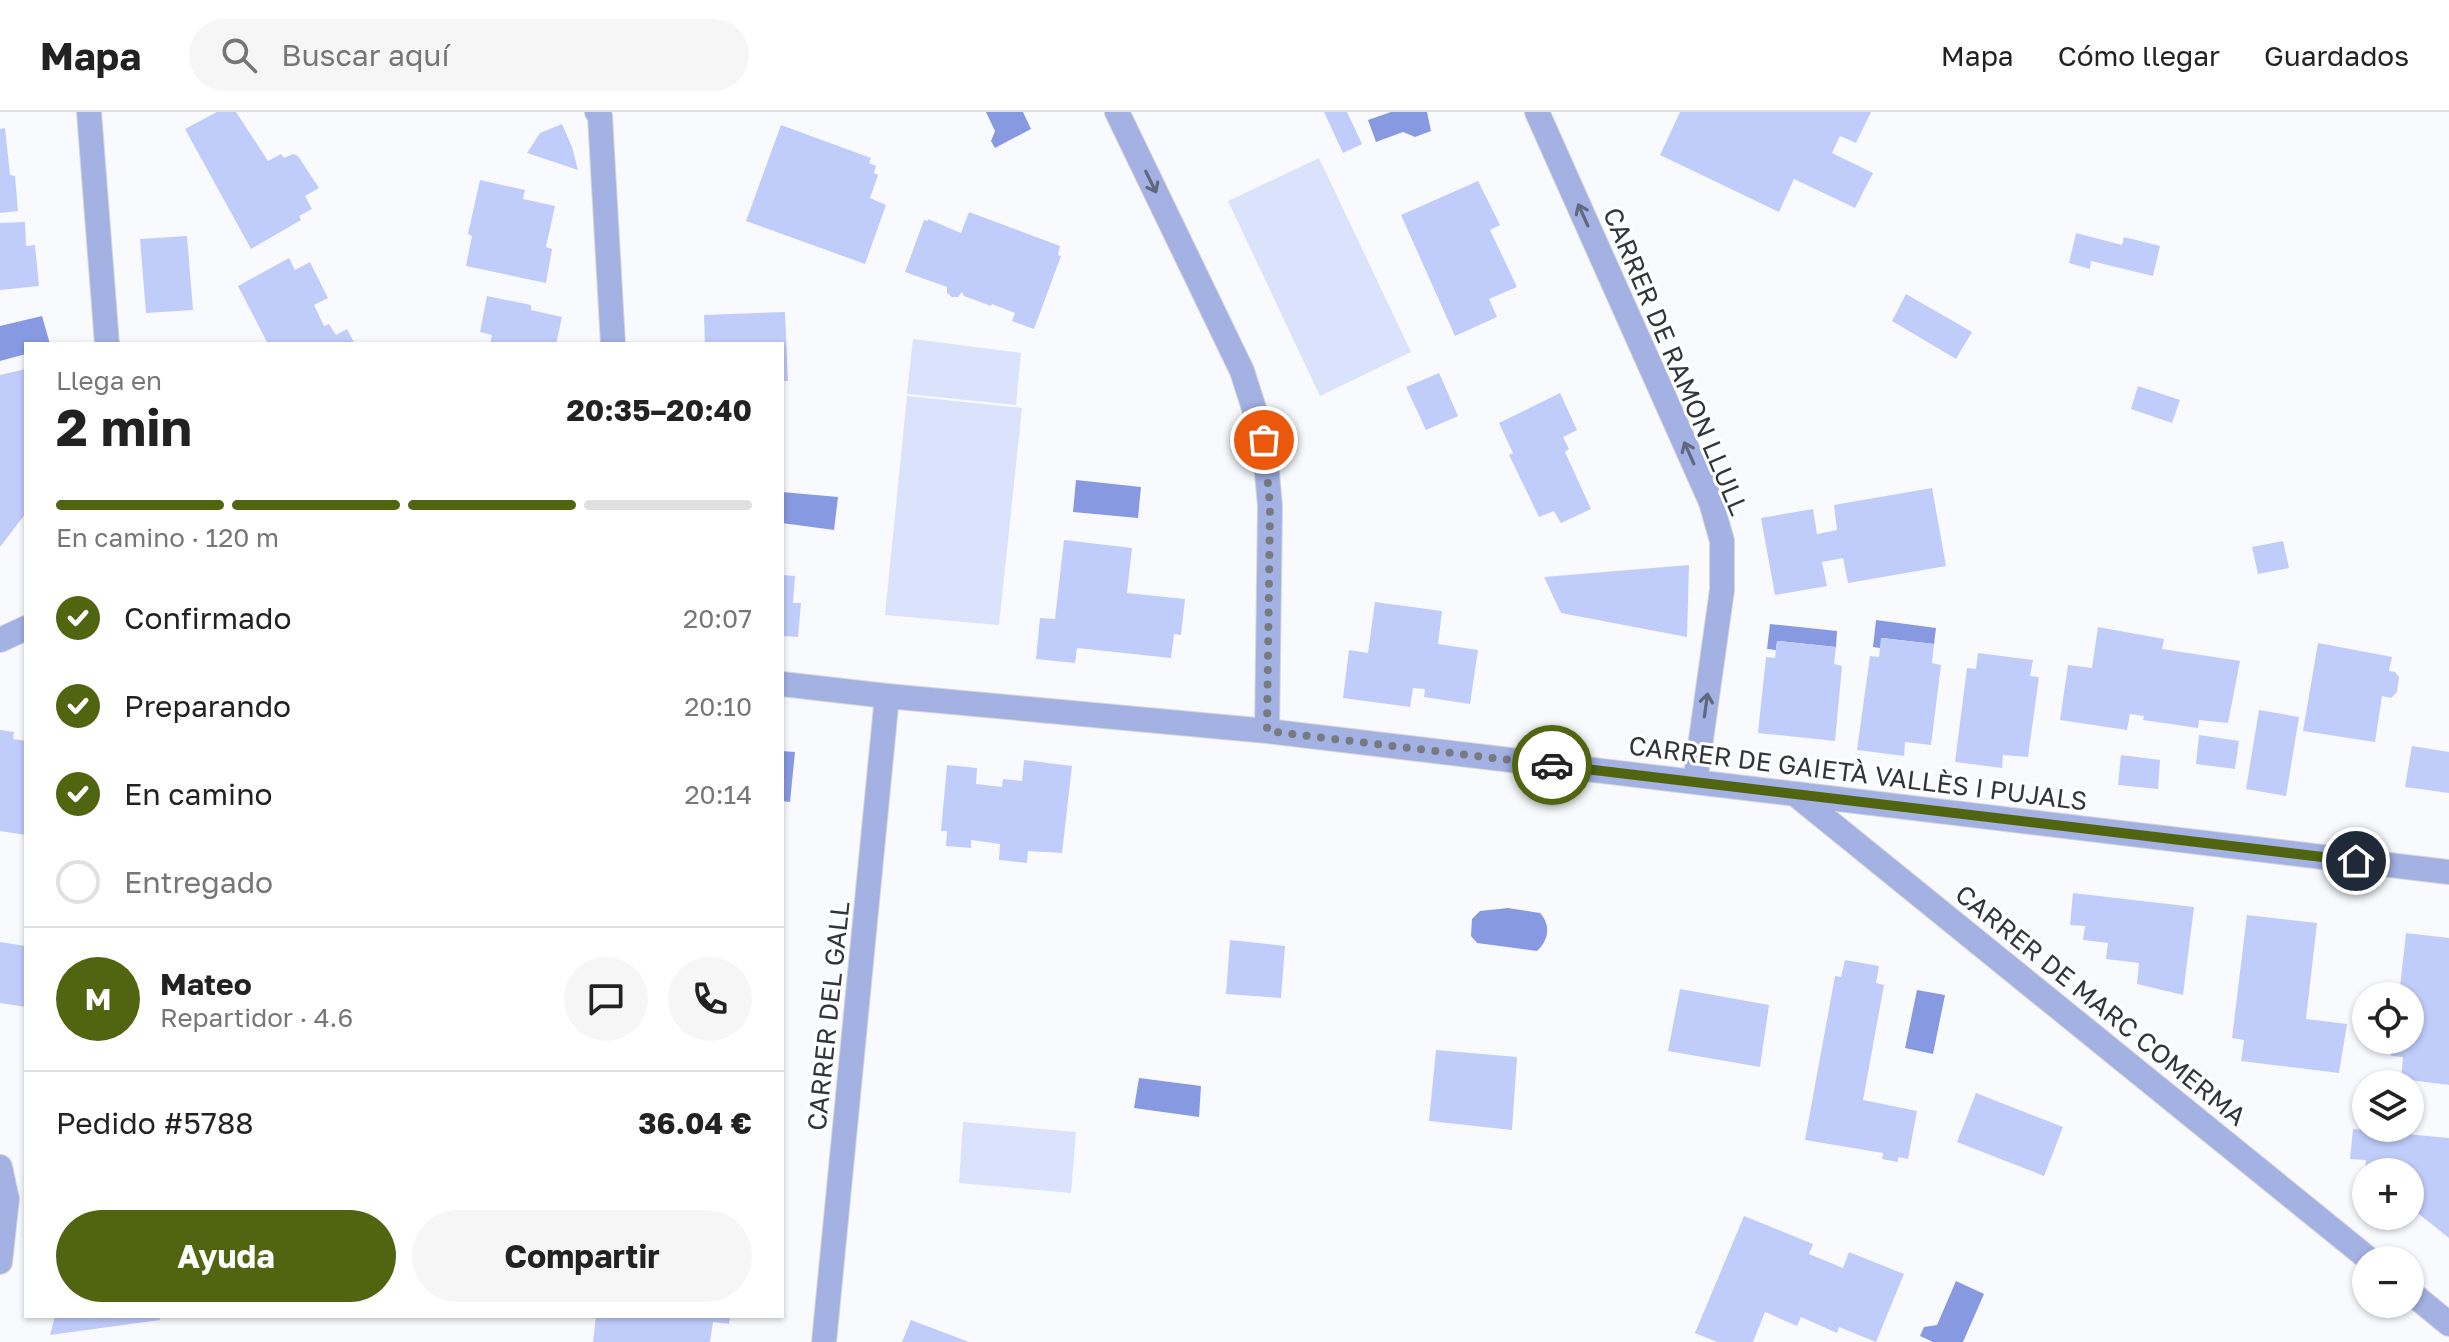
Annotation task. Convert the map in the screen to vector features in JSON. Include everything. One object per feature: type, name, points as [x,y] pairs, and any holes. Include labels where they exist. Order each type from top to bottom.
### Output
[{"type":"street","points":[[89,112],[107,342]]},
{"type":"street","points":[[1117,112],[1242,371],[1264,440],[1270,506],[1267,731]]},
{"type":"street","name":"CARRER DE RAMON LLULL","points":[[1537,112],[1711,502],[1722,541],[1722,590],[1695,782]]},
{"type":"street","points":[[602,113],[613,342]]},
{"type":"street","points":[[0,640],[24,629]]},
{"type":"street","name":"CARRER DE GAIETÀ VALLÈS I PUJALS","points":[[784,684],[1267,731],[2449,872]]},
{"type":"street","name":"CARRER DEL GALL","points":[[824,1342],[887,696]]},
{"type":"street","name":"CARRER DE MARC COMERMA","points":[[1795,794],[2353,1246]]},
{"type":"street","points":[[0,1167],[7,1199],[0,1262]]},
{"type":"street","points":[[2424,1303],[2449,1324]]},
{"type":"shaded area","points":[[1319,158],[1411,352],[1320,396],[1228,201]]},
{"type":"shaded area","points":[[913,339],[1021,353],[1016,405],[907,394]]},
{"type":"shaded area","points":[[907,396],[1022,408],[999,625],[885,615]]},
{"type":"shaded area","points":[[963,1122],[1076,1132],[1071,1193],[959,1183]]},
{"type":"water","points":[[986,112],[1023,112],[1031,129],[995,148],[991,141],[995,131]]},
{"type":"water","points":[[1391,112],[1427,112],[1431,131],[1415,137],[1403,132],[1376,142],[1368,120]]},
{"type":"water","points":[[42,316],[49,342],[24,342],[24,355],[0,361],[0,326]]},
{"type":"water","points":[[1076,480],[1141,487],[1138,518],[1073,512]]},
{"type":"water","points":[[784,492],[838,497],[834,530],[784,523]]},
{"type":"water","points":[[1876,620],[1936,628],[1934,644],[1882,638],[1880,648],[1873,647]]},
{"type":"water","points":[[1770,624],[1837,631],[1836,647],[1777,641],[1776,650],[1767,649]]},
{"type":"water","points":[[784,751],[795,752],[790,802],[784,801]]},
{"type":"water","points":[[1508,908],[1540,913],[1544,918],[1547,932],[1537,951],[1477,943],[1471,936],[1472,919],[1480,911]]},
{"type":"water","points":[[1917,990],[1945,995],[1933,1054],[1905,1048]]},
{"type":"water","points":[[1139,1078],[1201,1086],[1199,1117],[1134,1108]]},
{"type":"water","points":[[1956,1281],[1984,1294],[1963,1342],[1933,1342],[1920,1336],[1924,1327],[1937,1325]]},
{"type":"building","points":[[217,112],[236,112],[268,161],[281,154],[284,158],[293,154],[298,156],[319,188],[305,196],[312,209],[299,216],[301,220],[251,249],[185,129]]},
{"type":"building","points":[[1324,112],[1347,112],[1362,144],[1343,153]]},
{"type":"building","points":[[1680,112],[1871,112],[1856,143],[1840,136],[1832,153],[1873,173],[1855,208],[1794,179],[1779,212],[1660,155]]},
{"type":"building","points":[[562,124],[578,170],[527,153],[540,133]]},
{"type":"building","points":[[781,125],[871,158],[869,163],[876,166],[874,173],[878,175],[870,198],[886,205],[865,264],[746,221]]},
{"type":"building","points":[[5,128],[10,175],[15,176],[18,211],[0,213],[0,129]]},
{"type":"building","points":[[480,180],[525,190],[523,199],[555,206],[546,247],[552,249],[546,283],[466,266],[472,236],[468,234]]},
{"type":"building","points":[[1478,181],[1500,225],[1490,230],[1517,287],[1489,299],[1497,317],[1455,336],[1401,215]]},
{"type":"building","points":[[969,212],[1060,246],[1058,255],[1061,256],[1034,329],[1012,321],[1015,313],[964,296],[962,292],[958,297],[952,297],[947,293],[947,287],[905,272],[924,220],[961,233]]},
{"type":"building","points":[[25,222],[26,246],[35,245],[39,286],[0,290],[0,223]]},
{"type":"building","points":[[2076,233],[2122,245],[2124,237],[2160,246],[2153,276],[2091,261],[2090,269],[2069,263]]},
{"type":"building","points":[[187,236],[193,310],[146,313],[140,239]]},
{"type":"building","points":[[289,258],[295,270],[310,262],[328,298],[314,305],[324,326],[329,324],[336,335],[347,329],[354,342],[267,342],[238,286]]},
{"type":"building","points":[[1906,294],[1972,332],[1956,359],[1892,321]]},
{"type":"building","points":[[487,296],[531,305],[531,310],[562,317],[556,342],[490,342],[492,335],[480,332]]},
{"type":"building","points":[[785,312],[788,381],[784,381],[784,342],[705,342],[704,315]]},
{"type":"building","points":[[24,369],[24,516],[0,547],[0,375]]},
{"type":"building","points":[[1439,373],[1458,416],[1426,430],[1406,387]]},
{"type":"building","points":[[2138,386],[2180,400],[2172,423],[2131,409]]},
{"type":"building","points":[[1560,393],[1577,430],[1563,437],[1569,449],[1565,452],[1591,509],[1561,523],[1554,511],[1539,517],[1509,455],[1513,453],[1499,423]]},
{"type":"building","points":[[1932,488],[1946,566],[1848,583],[1843,558],[1822,562],[1827,586],[1775,595],[1761,518],[1813,509],[1817,534],[1837,530],[1834,505]]},
{"type":"building","points":[[1064,540],[1132,548],[1127,593],[1185,599],[1181,635],[1174,634],[1171,658],[1077,648],[1075,663],[1036,659],[1040,618],[1055,619]]},
{"type":"building","points":[[2283,541],[2289,568],[2258,574],[2252,547]]},
{"type":"building","points":[[1689,565],[1687,637],[1561,613],[1544,577]]},
{"type":"building","points":[[784,575],[795,576],[793,603],[801,603],[798,637],[784,636]]},
{"type":"building","points":[[1375,602],[1442,611],[1438,644],[1478,650],[1470,704],[1424,697],[1425,689],[1413,688],[1410,707],[1343,698],[1349,650],[1368,653]]},
{"type":"building","points":[[2098,627],[2164,639],[2162,649],[2240,661],[2228,723],[2199,720],[2198,728],[2143,720],[2144,716],[2130,714],[2127,730],[2060,720],[2068,665],[2092,668]]},
{"type":"building","points":[[1881,638],[1934,644],[1932,663],[1941,665],[1931,745],[1905,742],[1904,756],[1857,750],[1870,656],[1879,657]]},
{"type":"building","points":[[1777,641],[1836,647],[1834,664],[1842,666],[1835,741],[1758,733],[1766,657],[1775,658]]},
{"type":"building","points":[[2318,643],[2392,657],[2389,671],[2399,677],[2397,692],[2391,698],[2382,696],[2375,742],[2303,731]]},
{"type":"building","points":[[1978,653],[2033,660],[2030,676],[2039,677],[2028,757],[2003,755],[2002,768],[1955,762],[1967,668],[1976,669]]},
{"type":"building","points":[[2259,710],[2299,717],[2286,796],[2246,789]]},
{"type":"building","points":[[0,730],[14,732],[13,739],[24,741],[24,835],[0,831]]},
{"type":"building","points":[[2199,735],[2239,741],[2235,769],[2196,764]]},
{"type":"building","points":[[2412,746],[2449,752],[2449,793],[2405,787]]},
{"type":"building","points":[[2121,755],[2160,760],[2158,789],[2118,785]]},
{"type":"building","points":[[1024,760],[1072,766],[1062,853],[1028,851],[1027,863],[999,860],[1000,844],[971,840],[971,848],[946,846],[947,831],[941,831],[947,765],[977,768],[976,784],[1002,787],[1003,779],[1022,781]]},
{"type":"building","points":[[2073,893],[2194,907],[2183,995],[2137,984],[2139,963],[2106,959],[2108,943],[2083,940],[2085,926],[2070,925]]},
{"type":"building","points":[[2247,915],[2317,923],[2306,1019],[2347,1024],[2339,1073],[2241,1061],[2244,1040],[2232,1038]]},
{"type":"building","points":[[2406,933],[2449,938],[2449,1085],[2424,1082],[2424,1070],[2402,1070],[2403,1057],[2391,1056],[2424,1054],[2424,982],[2401,982]]},
{"type":"building","points":[[1230,940],[1285,946],[1281,998],[1226,994]]},
{"type":"building","points":[[0,942],[24,946],[24,1007],[0,1003]]},
{"type":"building","points":[[1845,960],[1879,966],[1876,983],[1884,985],[1863,1100],[1917,1111],[1908,1159],[1898,1157],[1898,1162],[1882,1159],[1883,1153],[1805,1140],[1835,976],[1841,977]]},
{"type":"building","points":[[1680,989],[1769,1005],[1760,1067],[1668,1051]]},
{"type":"building","points":[[1436,1050],[1517,1057],[1512,1130],[1429,1121]]},
{"type":"building","points":[[1976,1093],[2063,1127],[2044,1176],[1957,1142]]},
{"type":"building","points":[[2424,1136],[2449,1138],[2449,1238],[2424,1218],[2424,1158],[2350,1159],[2352,1139],[2352,1142],[2424,1142]]},
{"type":"building","points":[[1744,1216],[1813,1244],[1809,1254],[1843,1268],[1849,1252],[1904,1274],[1876,1342],[1839,1327],[1837,1333],[1801,1317],[1797,1326],[1765,1312],[1753,1342],[1717,1342],[1695,1333]]},
{"type":"building","points":[[54,1318],[160,1320],[50,1335]]},
{"type":"building","points":[[596,1318],[730,1318],[729,1324],[713,1322],[710,1342],[593,1342]]},
{"type":"building","points":[[911,1320],[969,1342],[902,1342]]},
{"type":"way so far","points":[[1264,440],[1270,506],[1267,731],[1552,765]]},
{"type":"route","points":[[1552,765],[2356,861]]}]
